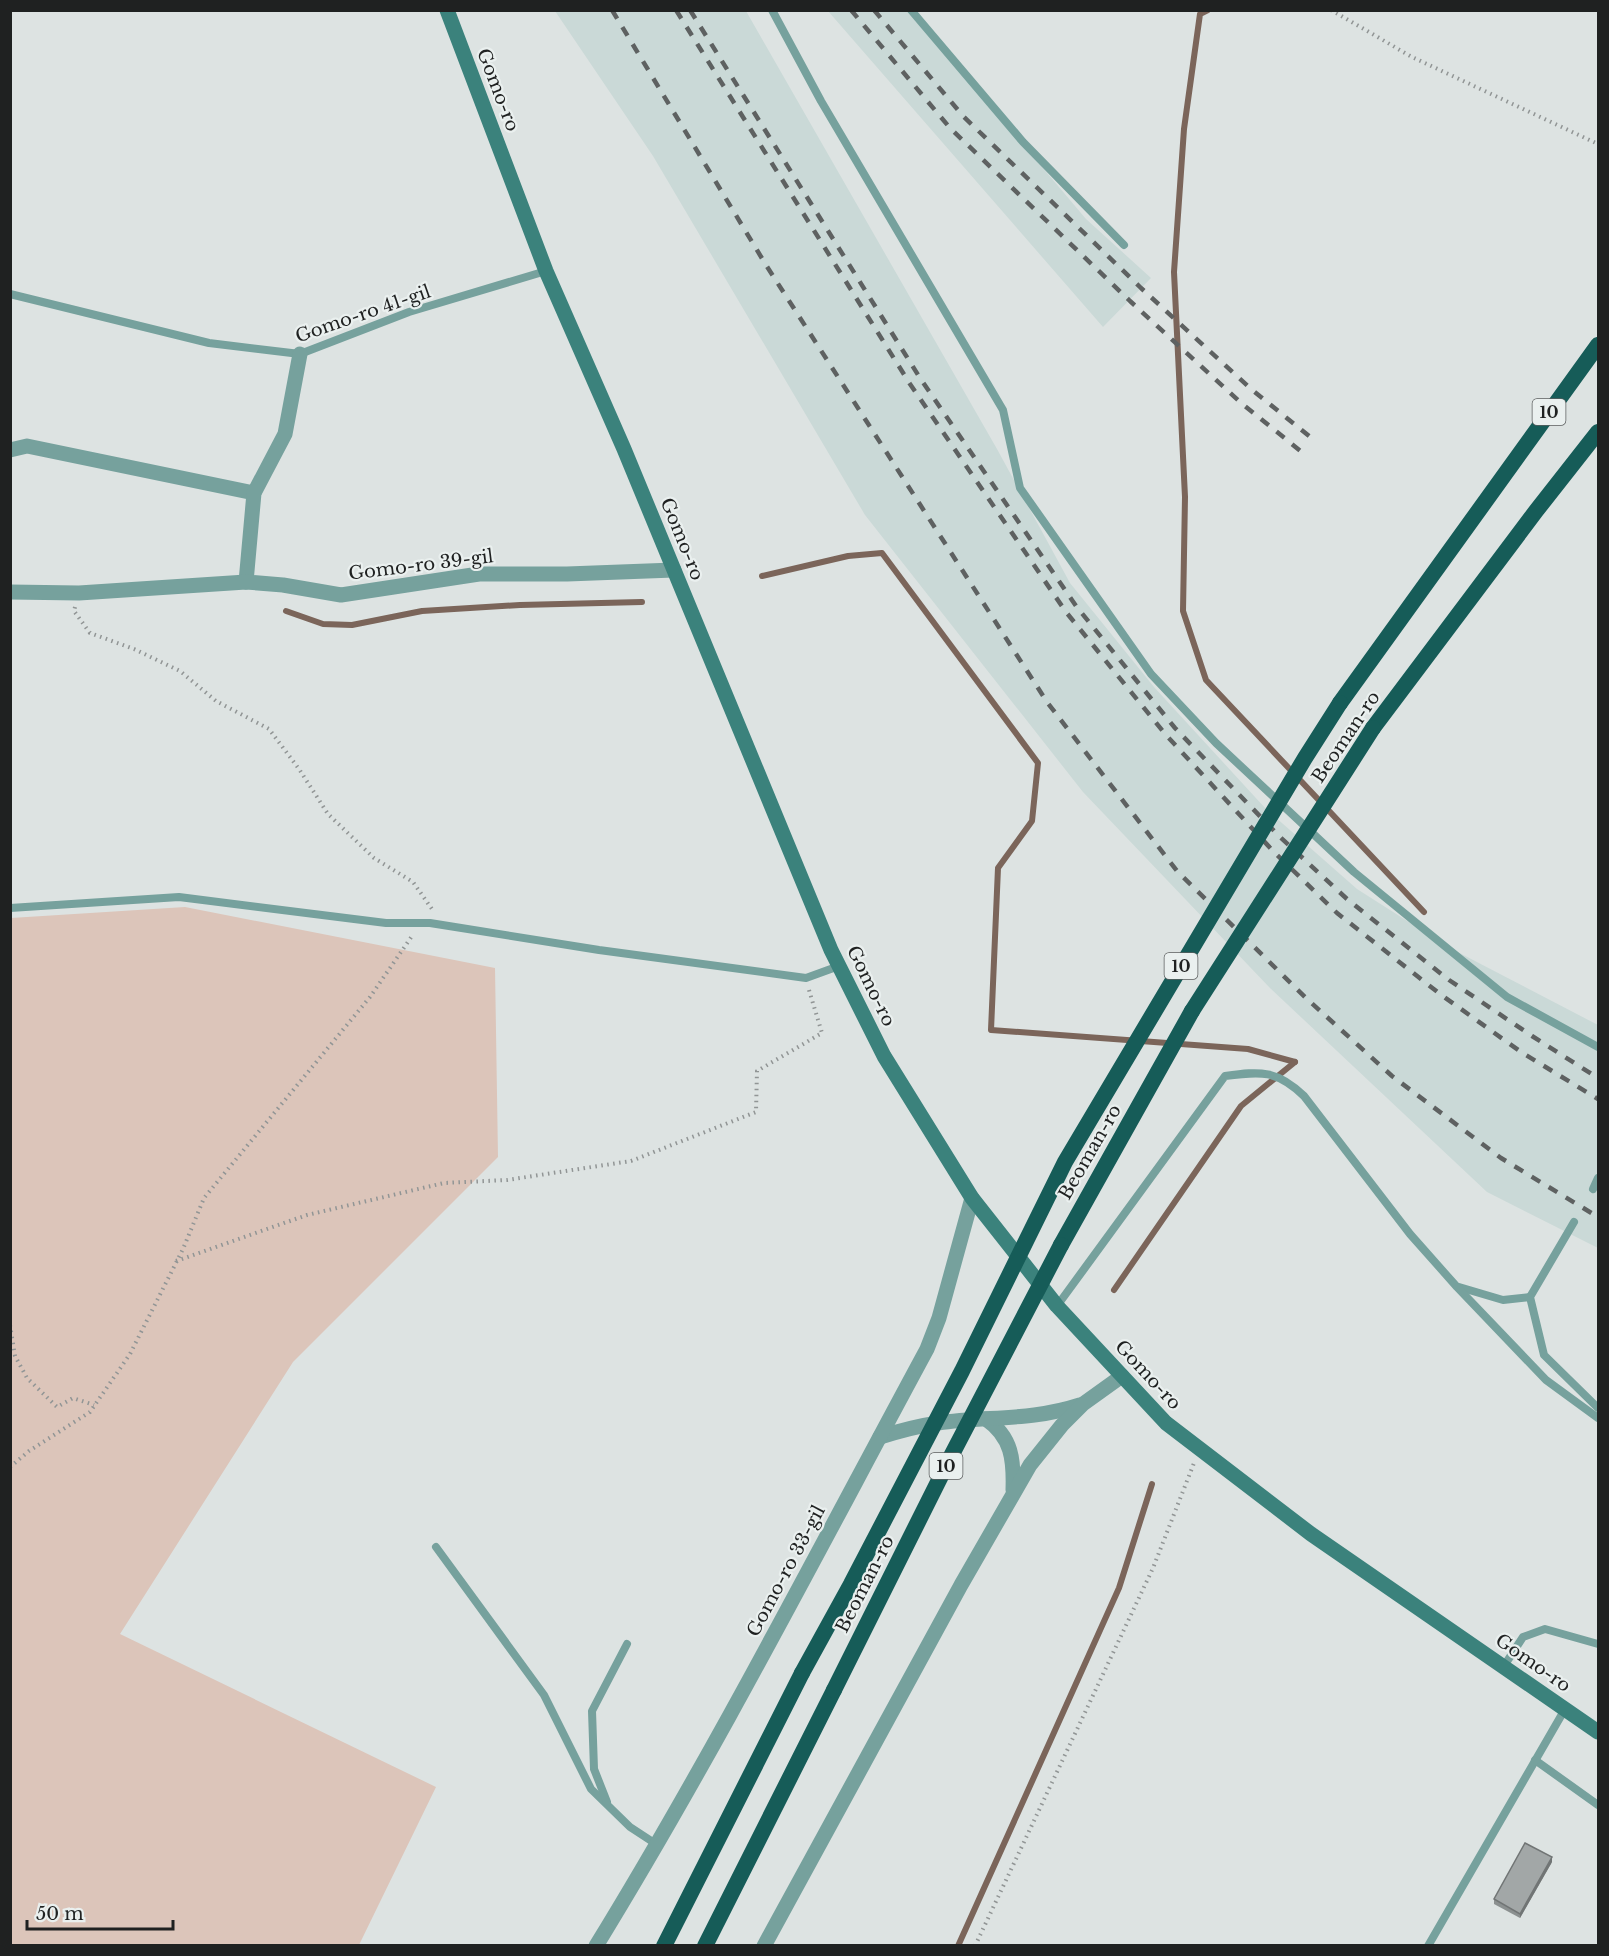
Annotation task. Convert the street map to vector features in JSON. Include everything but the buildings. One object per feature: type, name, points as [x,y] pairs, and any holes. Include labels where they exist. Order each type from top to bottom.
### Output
[{"type":"highway","name":"Beoman-ro","points":[[664,1946],[802,1673],[951,1393],[1065,1162],[1340,703],[1599,345]]},
{"type":"highway","name":"Beoman-ro","points":[[705,1946],[948,1462],[1072,1224],[1192,1011],[1373,728],[1536,511],[1599,432]]},
{"type":"main road","name":"Gomo-ro","points":[[447,10],[546,271],[624,449],[839,966],[884,1056],[972,1198],[1057,1305],[1166,1423],[1311,1534],[1599,1732]]},
{"type":"street","points":[[246,582],[254,493],[285,434],[300,354]]},
{"type":"street","points":[[10,450],[27,446],[254,493]]},
{"type":"street","name":"Gomo-ro 39-gil","points":[[10,592],[79,593],[246,582],[283,585],[341,595],[479,574],[567,574],[674,570]]},
{"type":"street","name":"Gomo-ro 33-gil","points":[[596,1946],[713,1745],[799,1589],[931,1339],[939,1318],[972,1198]]},
{"type":"street","points":[[765,1946],[961,1585],[1030,1465],[1044,1446],[1083,1404],[1122,1376]]},
{"type":"street","points":[[880,1437],[930,1424],[1043,1415],[1083,1404]]},
{"type":"street","points":[[986,1419],[997,1426],[1008,1444],[1013,1466],[1013,1493]]},
{"type":"lane","points":[[772,10],[821,101],[1003,410],[1020,488],[1151,674],[1216,742],[1354,872],[1507,997],[1599,1047]]},
{"type":"lane","points":[[911,10],[1023,142],[1124,245]]},
{"type":"lane","name":"Gomo-ro 41-gil","points":[[10,294],[209,343],[300,354],[409,312],[546,271]]},
{"type":"lane","points":[[10,908],[179,897],[386,923],[422,922],[599,950],[806,978],[839,966]]},
{"type":"lane","points":[[1057,1305],[1225,1076],[1249,1072],[1275,1074],[1304,1096],[1410,1234],[1458,1287],[1546,1380],[1599,1418]]},
{"type":"lane","points":[[1593,1189],[1599,1178]]},
{"type":"lane","points":[[1574,1222],[1530,1298],[1544,1355],[1599,1408]]},
{"type":"lane","points":[[1458,1287],[1503,1300],[1530,1298]]},
{"type":"lane","points":[[436,1547],[544,1695],[591,1789],[630,1827],[656,1844]]},
{"type":"lane","points":[[1504,1666],[1523,1637],[1545,1629],[1599,1644]]},
{"type":"lane","points":[[609,1806],[594,1769],[592,1711],[627,1644]]},
{"type":"lane","points":[[1428,1946],[1565,1709]]},
{"type":"lane","points":[[1536,1760],[1599,1805]]},
{"type":"path","points":[[1331,10],[1412,57],[1599,144]]},
{"type":"path","points":[[10,1467],[90,1412],[130,1354],[183,1249],[204,1198],[370,997],[422,922],[435,913],[413,882],[374,858],[328,814],[299,769],[269,729],[216,701],[180,671],[134,649],[90,633],[74,611],[79,593]]},
{"type":"path","points":[[176,1261],[307,1215],[444,1183],[507,1180],[631,1161],[756,1112],[757,1071],[822,1033],[806,978]]},
{"type":"path","points":[[10,1325],[15,1356],[27,1378],[57,1407],[73,1398],[94,1405]]},
{"type":"path","points":[[975,1946],[1153,1568],[1200,1449]]},
{"type":"shaded area","points":[[555,11],[746,11],[997,449],[1070,583],[1154,687],[1266,809],[1357,889],[1448,947],[1598,1025],[1598,1248],[1487,1192],[1270,988],[1083,792],[865,515],[653,156]]},
{"type":"shaded area","points":[[828,11],[910,11],[1086,219],[1151,278],[1103,327]]},
{"type":"shaded area","points":[[185,907],[495,968],[498,1157],[293,1362],[120,1634],[436,1787],[359,1945],[11,1945],[11,918]]},
{"type":"waterway","points":[[1208,10],[1200,14],[1184,129],[1174,272],[1185,497],[1183,611],[1206,680],[1424,912]]},
{"type":"waterway","points":[[762,576],[848,556],[882,553],[1038,763],[1032,821],[998,868],[991,1030],[1248,1049],[1295,1062]]},
{"type":"waterway","points":[[286,611],[323,624],[352,625],[422,611],[520,605],[642,602]]},
{"type":"waterway","points":[[1114,1290],[1241,1106],[1295,1062]]},
{"type":"waterway","points":[[958,1946],[1119,1588],[1152,1484]]},
{"type":"railway","points":[[612,10],[766,265],[1047,702],[1177,871],[1306,998],[1392,1076],[1501,1158],[1598,1217]]},
{"type":"railway","points":[[676,10],[910,384],[1066,612],[1166,735],[1273,851],[1337,913],[1440,994],[1521,1052],[1598,1099]]},
{"type":"railway","points":[[690,10],[920,378],[1076,606],[1175,728],[1280,837],[1347,899],[1449,980],[1598,1078]]},
{"type":"railway","points":[[851,10],[950,128],[1130,301],[1240,402],[1303,453]]},
{"type":"railway","points":[[874,10],[963,116],[1141,288],[1251,389],[1314,440]]}]
